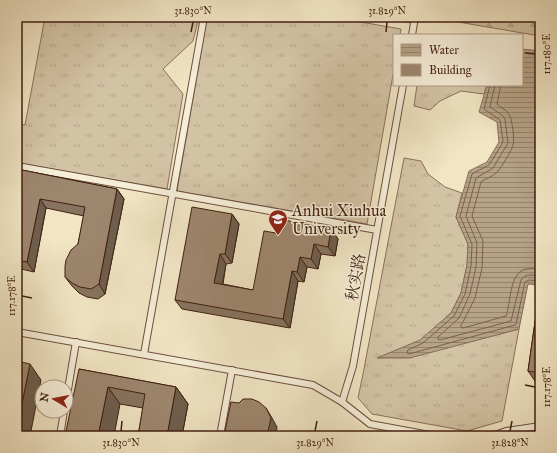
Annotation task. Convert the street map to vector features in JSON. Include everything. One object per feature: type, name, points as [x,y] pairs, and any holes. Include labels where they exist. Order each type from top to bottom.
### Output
[{"type":"lane","points":[[144,354],[204,17]]},
{"type":"lane","points":[[398,17],[415,18],[412,34]]},
{"type":"lane","name":"秋实路","points":[[342,402],[353,366],[403,86]]},
{"type":"lane","points":[[17,166],[377,230]]},
{"type":"lane","points":[[17,332],[313,385],[342,402],[370,424],[435,436]]},
{"type":"lane","points":[[70,379],[76,342]]},
{"type":"lane","points":[[220,436],[232,370]]},
{"type":"lane","points":[[60,436],[63,419]]},
{"type":"lane","points":[[492,436],[540,426]]},
{"type":"green space","points":[[45,17],[199,17],[193,41],[163,69],[183,94],[167,189],[17,163],[17,124],[25,125]]},
{"type":"green space","points":[[207,17],[332,17],[401,29],[400,34],[393,34],[393,75],[367,224],[177,191]]},
{"type":"green space","points":[[429,17],[540,17],[540,36]]},
{"type":"green space","points":[[417,86],[487,86],[484,94],[461,91],[440,101],[430,110],[414,106]]},
{"type":"green space","points":[[404,158],[421,161],[428,174],[445,187],[462,193],[456,217],[468,244],[467,265],[461,293],[451,313],[421,340],[378,358],[469,342],[519,329],[502,421],[467,431],[372,414],[358,398]]},
{"type":"water","points":[[523,49],[540,51],[540,285],[528,284],[519,329],[410,358],[377,358],[420,340],[451,313],[461,293],[467,265],[468,244],[456,217],[469,171],[487,162],[499,142],[497,122],[479,112],[487,86],[523,86]]},
{"type":"building","points":[[17,169],[117,189],[99,284],[91,289],[80,287],[65,277],[66,260],[71,250],[78,244],[85,207],[40,199],[27,262],[17,260]]},
{"type":"building","points":[[192,207],[232,214],[225,254],[220,254],[214,283],[253,290],[264,231],[276,233],[279,219],[331,229],[328,247],[314,244],[311,259],[300,257],[297,272],[292,271],[283,319],[175,300]]},
{"type":"building","points":[[540,287],[540,373],[528,371]]},
{"type":"building","points":[[17,361],[30,364],[17,428]]},
{"type":"building","points":[[79,369],[176,387],[167,436],[138,436],[145,394],[108,387],[98,436],[65,436],[69,419],[74,419],[74,393]]},
{"type":"building","points":[[243,399],[252,399],[259,402],[266,408],[271,418],[267,436],[224,436],[231,402],[239,403]]},
{"type":"place","name":"Anhui Xinhua University","points":[[278,236]]}]
